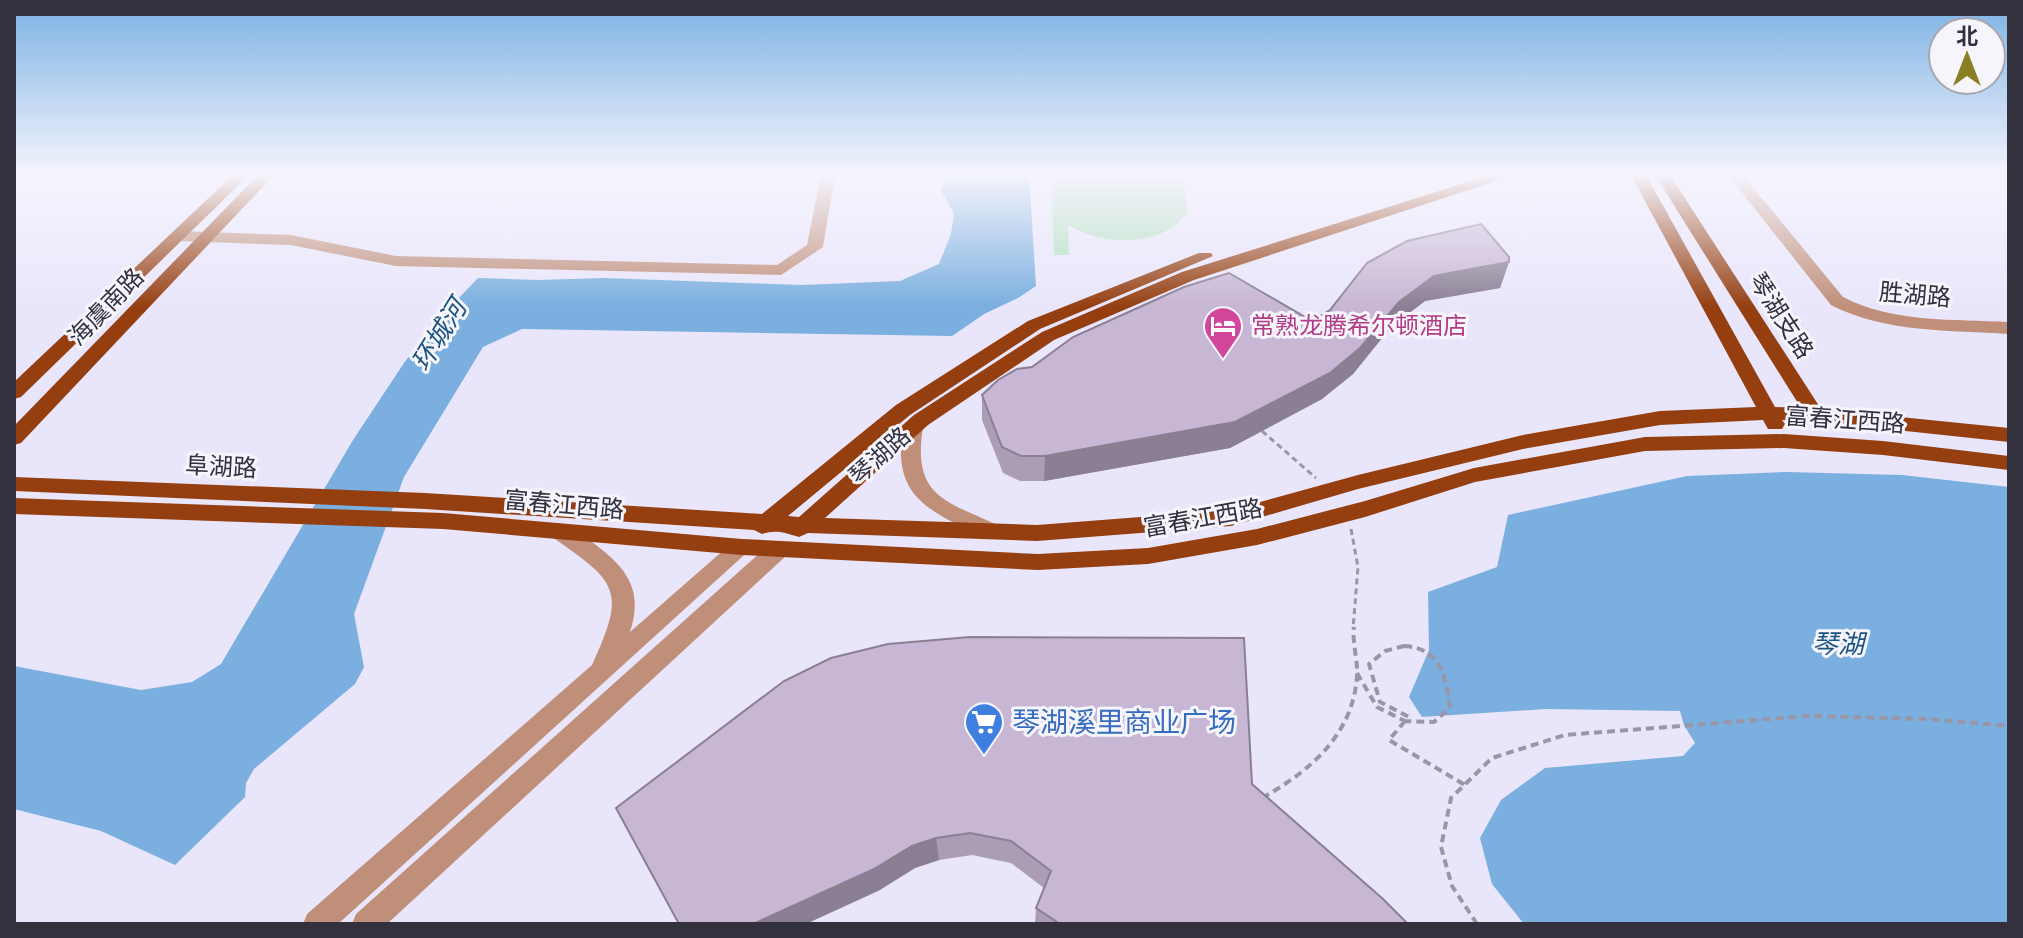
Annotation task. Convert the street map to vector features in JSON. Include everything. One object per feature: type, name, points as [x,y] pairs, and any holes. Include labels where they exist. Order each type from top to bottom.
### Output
[{"type":"main road","name":"海虞南路","points":[[14,393],[196,219]]},
{"type":"main road","name":"海虞南路","points":[[14,438],[225,219]]},
{"type":"main road","name":"琴湖路","points":[[742,547],[765,523],[903,410],[1034,325],[1176,265],[1322,219]]},
{"type":"main road","name":"琴湖路","points":[[779,549],[913,427],[1048,336],[1203,271],[1368,219]]},
{"type":"main road","points":[[1662,219],[1784,441]]},
{"type":"main road","name":"琴湖支路","points":[[1690,219],[1833,444]]},
{"type":"main road","name":"富春江西路","points":[[425,501],[803,525],[991,531],[1084,530],[1231,518],[1358,482],[1523,442],[1660,418],[1769,413],[1816,415],[2009,435]]},
{"type":"main road","name":"富春江西路","points":[[294,506],[395,520],[742,547],[1038,562],[1148,556],[1257,537],[1365,509],[1474,475],[1645,444],[1784,441],[2009,463]]},
{"type":"main road","name":"阜湖路","points":[[14,484],[294,506]]},
{"type":"main road","name":"阜湖路","points":[[14,506],[294,506],[425,501]]},
{"type":"street","points":[[178,236],[291,240],[396,261],[781,270],[815,247],[820,219]]},
{"type":"street","name":"胜湖路","points":[[1770,219],[1837,301],[1851,310],[1872,317],[2009,328]]},
{"type":"street","points":[[913,427],[907,449],[908,465],[916,488],[942,509],[991,531]]},
{"type":"street","points":[[559,531],[594,554],[615,575],[626,595],[624,621],[599,674]]},
{"type":"street","name":"琴湖路","points":[[317,924],[742,547]]},
{"type":"street","name":"琴湖路","points":[[366,924],[779,549]]},
{"type":"path","points":[[1262,431],[1319,481]]},
{"type":"path","points":[[1348,520],[1358,549],[1359,591],[1352,636],[1357,673],[1367,698],[1384,714],[1406,723],[1434,722],[1450,708],[1440,664],[1426,651],[1412,646],[1391,646],[1377,653],[1369,664],[1380,702],[1409,717],[1389,740],[1465,785]]},
{"type":"path","points":[[1258,800],[1298,780],[1327,750],[1348,722],[1357,673]]},
{"type":"path","points":[[1477,924],[1452,886],[1441,847],[1451,798],[1492,758],[1565,735],[1808,716],[1928,719],[2009,726]]},
{"type":"green space","points":[[1053,219],[1182,219],[1163,233],[1131,240],[1098,237],[1068,225],[1069,255],[1054,255]]},
{"type":"water","name":"环城河","points":[[953,219],[1032,219],[1036,286],[984,314],[952,336],[522,329],[483,347],[404,477],[354,614],[364,667],[355,684],[254,769],[246,783],[245,797],[175,865],[101,831],[14,809],[14,666],[141,690],[192,682],[221,664],[353,440],[404,363],[433,325],[478,278],[604,278],[801,285],[900,281],[939,264],[951,234]]},
{"type":"water","name":"琴湖","points":[[1787,472],[1902,475],[2009,487],[2009,924],[1524,924],[1492,884],[1480,838],[1501,800],[1545,768],[1683,756],[1695,743],[1680,711],[1546,709],[1422,717],[1409,697],[1429,650],[1428,592],[1497,567],[1508,515],[1687,476]]},
{"type":"building","points":[[1481,224],[1509,257],[1509,262],[1434,276],[1399,302],[1360,348],[1330,373],[1235,422],[1045,456],[1021,456],[1002,447],[982,395],[998,380],[1017,369],[1032,367],[1073,337],[1184,287],[1229,273],[1312,321],[1330,310],[1367,263],[1407,241]]},
{"type":"building","name":"琴湖溪里商业广场","points":[[970,637],[1244,638],[1252,784],[1408,924],[1060,924],[1036,908],[1051,871],[1011,841],[970,833],[936,838],[912,846],[874,869],[753,924],[679,924],[616,808],[784,681],[831,658],[888,644]]},
{"type":"place","name":"常熟龙腾希尔顿酒店","points":[[1223,360]]},
{"type":"place","name":"琴湖溪里商业广场","points":[[984,756]]}]
